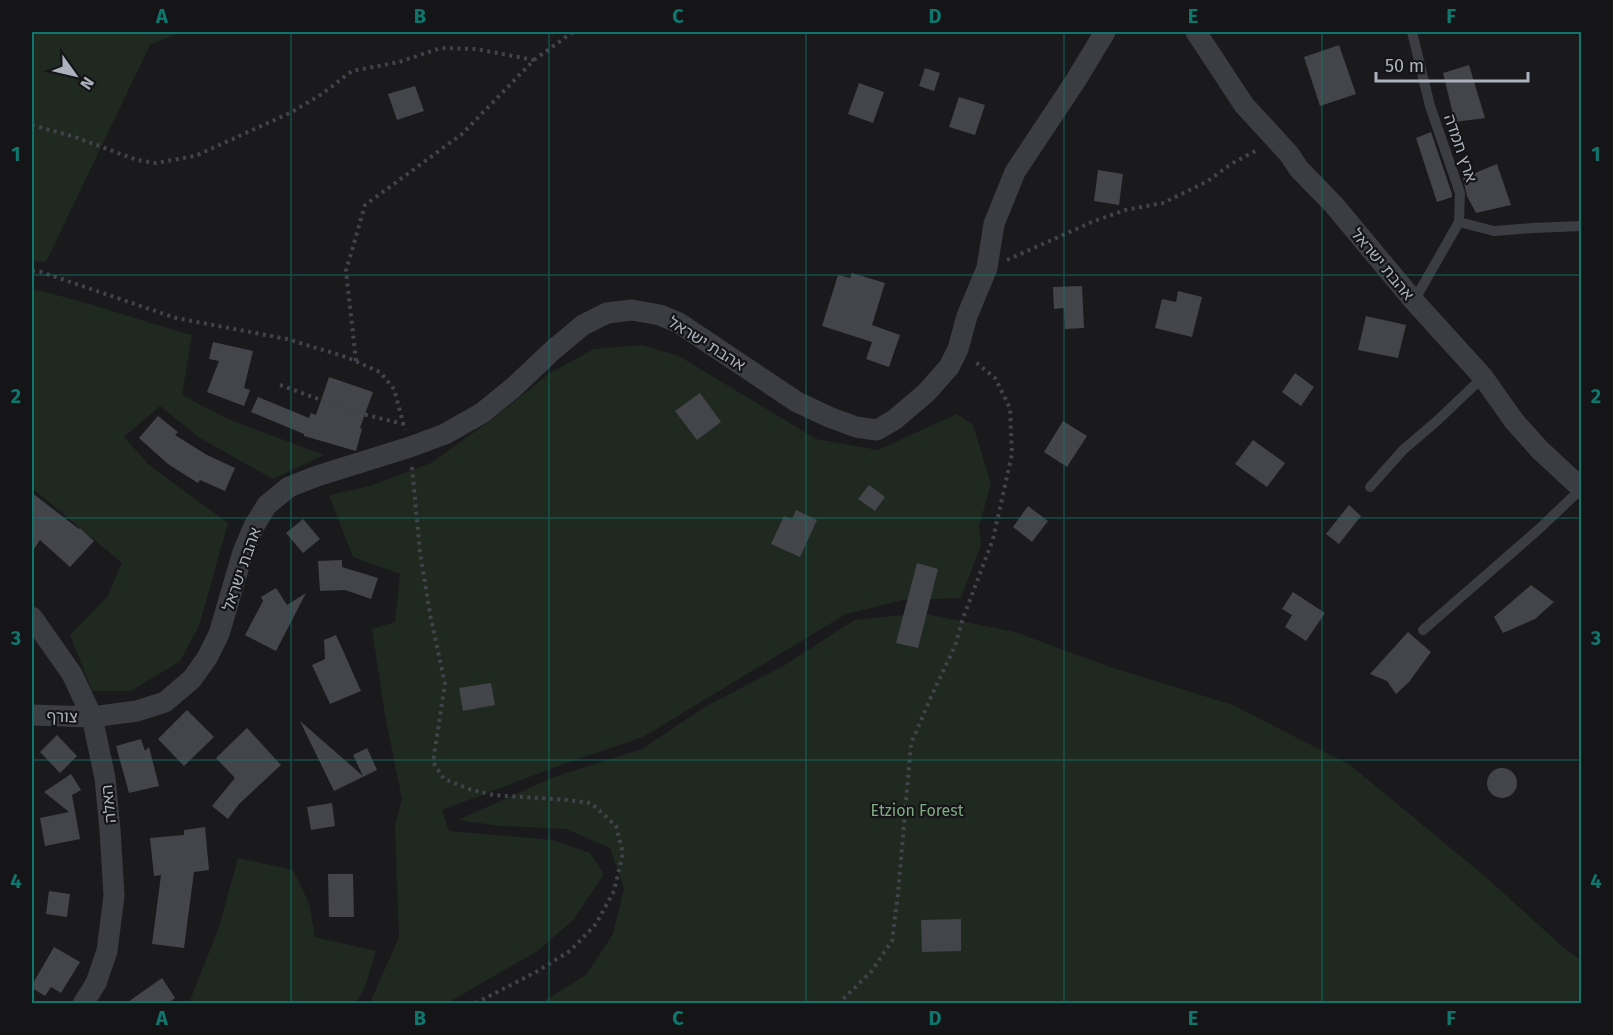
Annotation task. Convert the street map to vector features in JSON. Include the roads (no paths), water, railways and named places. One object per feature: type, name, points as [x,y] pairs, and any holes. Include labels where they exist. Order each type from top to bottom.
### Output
[{"type":"street","name":"אהבת ישראל","points":[[92,717],[137,711],[165,702],[192,679],[207,658],[219,634],[243,552],[254,526],[267,505],[289,487],[445,434],[482,413],[583,325],[607,313],[633,310],[660,315],[679,323],[797,402],[829,417],[856,427],[877,430],[894,420],[926,393],[949,367],[958,349],[967,316],[987,268],[994,224],[1015,172],[1077,80],[1105,32]]},
{"type":"street","name":"אהבת ישראל","points":[[1196,32],[1244,105],[1483,377],[1514,421],[1540,450],[1581,489]]},
{"type":"street","name":"האלה","points":[[32,617],[72,674],[92,717],[105,778],[114,896],[107,951],[96,983],[83,1004]]},
{"type":"street","name":"צורף","points":[[32,715],[92,717]]},
{"type":"lane","name":"ארץ חמדה","points":[[1412,32],[1431,106],[1460,193],[1459,222],[1414,301]]},
{"type":"lane","points":[[1459,222],[1494,231],[1581,226]]},
{"type":"lane","points":[[1370,488],[1403,450],[1483,377]]},
{"type":"lane","points":[[1423,630],[1539,529],[1581,489]]},
{"type":"park label","name":"Etzion Forest","points":[[917,810]]}]
